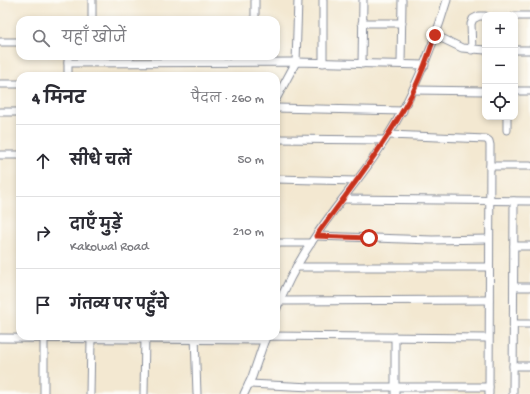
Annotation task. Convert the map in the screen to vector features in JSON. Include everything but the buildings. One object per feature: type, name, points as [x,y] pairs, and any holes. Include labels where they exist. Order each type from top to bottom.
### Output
[{"type":"street","points":[[92,0],[92,16]]},
{"type":"street","points":[[255,0],[255,16]]},
{"type":"street","points":[[280,92],[296,62],[298,0]]},
{"type":"street","points":[[323,0],[323,63]]},
{"type":"street","points":[[362,64],[363,0]]},
{"type":"street","points":[[401,64],[402,0]]},
{"type":"street","points":[[447,0],[425,65],[403,111],[387,137],[311,243],[296,267],[280,301],[489,300]]},
{"type":"street","points":[[472,50],[472,19],[482,16]]},
{"type":"street","points":[[518,16],[530,16]]},
{"type":"street","points":[[362,24],[402,24]]},
{"type":"street","points":[[435,35],[455,45],[472,50],[482,50]]},
{"type":"street","points":[[0,42],[16,42]]},
{"type":"street","points":[[518,50],[530,50]]},
{"type":"street","points":[[68,60],[68,72]]},
{"type":"street","points":[[254,60],[425,65]]},
{"type":"street","points":[[0,84],[16,84]]},
{"type":"street","points":[[414,90],[482,91]]},
{"type":"street","points":[[518,91],[530,91]]},
{"type":"street","points":[[280,108],[403,111]]},
{"type":"street","points":[[0,112],[16,112]]},
{"type":"street","points":[[507,120],[507,130]]},
{"type":"street","points":[[249,384],[395,391],[489,391],[489,141],[486,139],[387,137],[280,139]]},
{"type":"street","points":[[0,155],[16,155]]},
{"type":"street","points":[[490,166],[530,166]]},
{"type":"street","points":[[280,179],[356,181]]},
{"type":"street","points":[[343,199],[530,201]]},
{"type":"street","points":[[513,394],[514,201]]},
{"type":"street","points":[[316,236],[432,240],[489,239]]},
{"type":"street","points":[[280,243],[311,243]]},
{"type":"street","points":[[514,246],[530,246]]},
{"type":"street","points":[[296,267],[489,267]]},
{"type":"street","points":[[514,287],[530,287]]},
{"type":"street","points":[[514,324],[530,324]]},
{"type":"street","points":[[394,337],[395,391]]},
{"type":"street","points":[[0,338],[16,338]]},
{"type":"street","points":[[280,338],[488,338]]},
{"type":"street","points":[[44,340],[44,394]]},
{"type":"street","points":[[90,394],[91,340]]},
{"type":"street","points":[[144,394],[145,340]]},
{"type":"street","points":[[195,340],[196,394]]},
{"type":"street","points":[[244,394],[264,340]]},
{"type":"street","points":[[513,366],[530,366]]},
{"type":"route","points":[[369,238],[316,236],[389,135],[414,90],[425,65],[435,35]]}]
